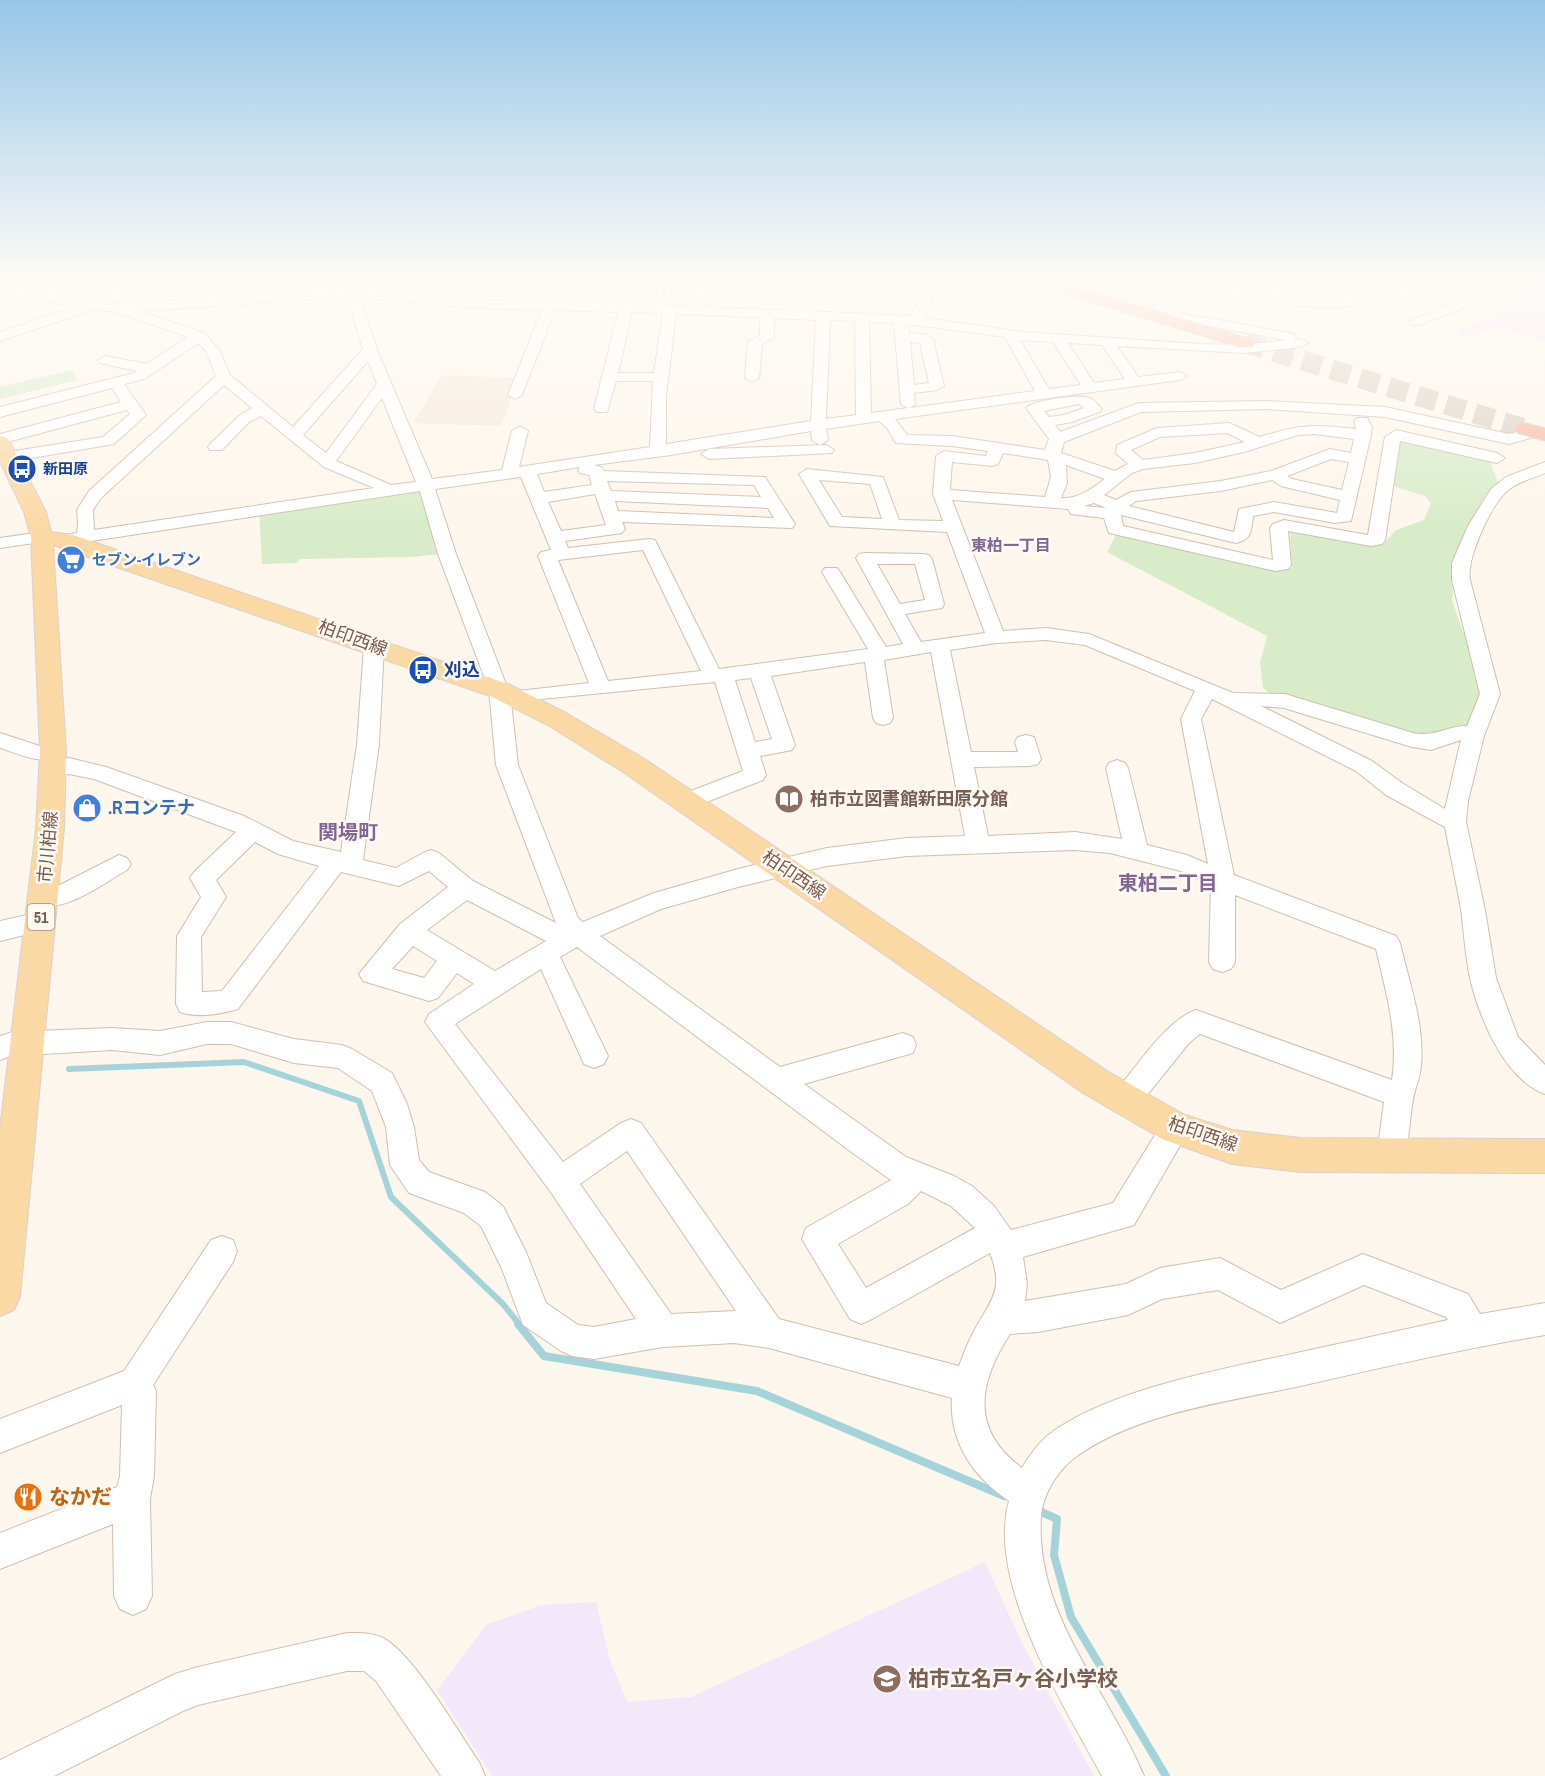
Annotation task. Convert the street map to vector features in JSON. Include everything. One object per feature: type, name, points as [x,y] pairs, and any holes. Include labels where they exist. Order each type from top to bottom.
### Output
[{"type":"main road","name":"市川柏線","points":[[0,1296],[6,1177],[18,1043],[42,910],[53,761],[64,537],[35,512],[2,446]]},
{"type":"main road","name":"柏印西線","points":[[64,537],[507,694],[593,740],[1125,1101],[1176,1128],[1232,1147],[1301,1155],[1545,1156]]},
{"type":"street","points":[[124,364],[150,369]]},
{"type":"street","points":[[0,412],[139,376],[158,364]]},
{"type":"street","points":[[218,364],[224,377],[327,462],[379,484],[387,490]]},
{"type":"street","points":[[294,436],[357,364]]},
{"type":"street","points":[[375,364],[426,485],[447,554],[507,694],[507,765],[568,923],[564,942],[594,1056]]},
{"type":"street","points":[[515,395],[527,364]]},
{"type":"street","points":[[602,409],[613,364]]},
{"type":"street","points":[[658,449],[657,421],[661,364]]},
{"type":"street","points":[[752,378],[753,364]]},
{"type":"street","points":[[821,364],[819,437],[844,478]]},
{"type":"street","points":[[864,419],[866,364]]},
{"type":"street","points":[[904,364],[908,412]]},
{"type":"street","points":[[906,390],[937,386],[932,364]]},
{"type":"street","points":[[1027,364],[1044,394]]},
{"type":"street","points":[[1078,364],[1096,387],[1126,413]]},
{"type":"street","points":[[1122,364],[1134,382]]},
{"type":"street","points":[[887,421],[908,412],[1180,376],[1169,364]]},
{"type":"street","points":[[610,376],[660,377]]},
{"type":"street","points":[[64,537],[87,523],[86,510],[95,495],[224,377]]},
{"type":"street","points":[[2,446],[83,447],[108,441],[138,415],[116,382]]},
{"type":"street","points":[[327,462],[384,385]]},
{"type":"street","points":[[1211,392],[1286,391]]},
{"type":"street","points":[[1305,392],[1317,406]]},
{"type":"street","points":[[54,398],[83,447]]},
{"type":"street","points":[[2,446],[67,421],[130,404]]},
{"type":"street","points":[[1050,502],[1059,489],[1060,469],[1052,451],[1058,439],[1139,408],[1317,406],[1385,411],[1532,431]]},
{"type":"street","points":[[216,447],[244,419],[261,409]]},
{"type":"street","points":[[1117,507],[1131,497],[1189,508],[1240,538],[1245,513],[1274,507],[1341,518],[1346,515],[1363,435],[1364,426],[1358,410]]},
{"type":"street","points":[[0,543],[64,537],[533,471],[658,449],[864,419],[961,426]]},
{"type":"street","points":[[887,421],[902,440],[936,439],[1055,456],[1116,477]]},
{"type":"street","points":[[1047,422],[1058,439]]},
{"type":"street","points":[[1140,465],[1124,453],[1123,448],[1157,433],[1229,428],[1258,442]]},
{"type":"street","points":[[941,494],[1073,504],[1093,496],[1116,477],[1140,465],[1195,458],[1296,430],[1314,429],[1363,435]]},
{"type":"street","points":[[509,474],[520,431]]},
{"type":"street","points":[[990,431],[1009,434]]},
{"type":"street","points":[[1504,485],[1497,458],[1504,442],[1532,431]]},
{"type":"street","points":[[1073,504],[1077,510],[1112,514],[1115,529],[1275,566],[1282,565],[1279,528],[1284,525],[1376,540],[1393,437],[1396,435],[1497,458]]},
{"type":"street","points":[[996,637],[941,494],[944,456],[992,461],[998,447]]},
{"type":"street","points":[[658,449],[705,454],[826,450]]},
{"type":"street","points":[[1093,496],[1128,512],[1189,508],[1221,486],[1275,475],[1330,454],[1357,459]]},
{"type":"street","points":[[1545,467],[1504,485],[1487,506],[1459,571],[1490,694],[1474,733],[1457,801],[1455,822],[1473,910],[1483,978],[1507,1043],[1518,1057],[1545,1082]]},
{"type":"street","points":[[533,471],[595,470],[612,516],[616,529],[559,546],[547,556],[601,688]]},
{"type":"street","points":[[533,471],[539,498],[559,546]]},
{"type":"street","points":[[892,525],[877,480],[807,474],[836,522],[892,525],[953,527]]},
{"type":"street","points":[[1275,475],[1287,483],[1349,497]]},
{"type":"street","points":[[539,498],[601,487],[759,480],[786,524],[612,516]]},
{"type":"street","points":[[559,546],[649,544],[718,675],[748,750],[754,775],[686,802]]},
{"type":"street","points":[[831,572],[877,655],[884,718]]},
{"type":"street","points":[[894,609],[916,650]]},
{"type":"street","points":[[507,694],[601,688],[759,671],[996,637],[1046,634],[1089,640],[1217,692],[1364,766],[1394,789],[1438,815],[1455,822]]},
{"type":"street","points":[[251,832],[201,878],[214,897],[189,936],[189,1004],[229,1001],[344,862],[368,744],[374,646]]},
{"type":"street","points":[[940,646],[978,844]]},
{"type":"street","points":[[748,750],[784,745],[759,671]]},
{"type":"street","points":[[1217,692],[1285,701],[1412,740],[1431,742],[1459,733],[1474,733]]},
{"type":"street","points":[[1217,692],[1191,719],[1223,881],[1222,962]]},
{"type":"street","points":[[0,740],[42,754],[53,761],[98,772],[236,822],[251,832],[286,848],[399,877],[430,860],[465,888],[564,942],[776,1080],[897,1167],[953,1190],[968,1199],[999,1240],[1012,1281],[1009,1302],[978,1360],[970,1386],[969,1425],[974,1442],[993,1469],[1006,1481],[1029,1493]]},
{"type":"street","points":[[961,760],[1030,759],[1026,742]]},
{"type":"street","points":[[1117,768],[1137,851]]},
{"type":"street","points":[[663,1330],[560,1181],[438,1022],[564,942],[654,902],[782,867],[842,854],[907,847],[1075,841],[1110,844],[1186,864],[1223,881],[1387,943],[1409,1055],[1404,1088],[1399,1095],[1391,1155]]},
{"type":"street","points":[[0,931],[42,910],[63,894],[119,864]]},
{"type":"street","points":[[453,959],[429,990],[372,974],[409,931],[465,888]]},
{"type":"street","points":[[409,931],[495,984]]},
{"type":"street","points":[[1125,1101],[1180,1035],[1196,1021],[1399,1095]]},
{"type":"street","points":[[18,1043],[112,1039],[160,1043],[207,1033],[231,1033],[294,1051],[342,1057],[382,1082],[393,1104],[400,1127],[405,1165],[419,1183],[474,1202],[492,1216],[534,1314],[572,1341],[594,1343],[663,1330],[734,1327],[769,1332],[970,1386]]},
{"type":"street","points":[[776,1080],[903,1045]]},
{"type":"street","points":[[916,1176],[897,1194],[817,1239],[861,1308],[999,1240],[1123,1215],[1176,1128]]},
{"type":"street","points":[[560,1181],[631,1132],[769,1332]]},
{"type":"street","points":[[132,1388],[222,1251]]},
{"type":"street","points":[[1002,1318],[1038,1316],[1128,1299],[1160,1284],[1220,1274],[1280,1306],[1363,1269],[1457,1305],[1472,1331]]},
{"type":"street","points":[[1124,1776],[1050,1636],[1035,1597],[1022,1545],[1023,1515],[1029,1493],[1036,1477],[1059,1448],[1092,1429],[1149,1406],[1239,1382],[1472,1331],[1545,1319]]},
{"type":"street","points":[[0,1436],[127,1386],[139,1391],[136,1476],[132,1499],[130,1539],[133,1596]]},
{"type":"street","points":[[0,1551],[132,1499]]},
{"type":"street","points":[[11,1776],[175,1694],[198,1686],[347,1652],[370,1652],[390,1667],[465,1776]]},
{"type":"shaded area","points":[[442,375],[518,378],[501,426],[413,423]]},
{"type":"shaded area","name":"柏市立名戸ヶ谷小学校","points":[[985,1562],[1022,1643],[1094,1776],[492,1776],[437,1690],[486,1625],[541,1605],[596,1602],[610,1660],[627,1702],[691,1697]]},
{"type":"green space","points":[[72,370],[77,380],[0,399],[0,387]]},
{"type":"green space","points":[[1400,439],[1489,459],[1498,482],[1484,497],[1460,544],[1452,600],[1483,690],[1468,730],[1431,738],[1283,704],[1263,688],[1260,663],[1267,636],[1107,552],[1117,533],[1280,570],[1292,568],[1290,530],[1383,544],[1396,530],[1424,520],[1431,503],[1425,496],[1392,486]]},
{"type":"green space","points":[[420,487],[440,554],[413,557],[299,559],[297,563],[262,564],[259,510]]},
{"type":"waterway","points":[[69,1069],[244,1062],[359,1101],[391,1197],[503,1304],[520,1325]]},
{"type":"waterway","points":[[518,1324],[544,1356],[757,1391],[1004,1496]]},
{"type":"waterway","points":[[1037,1510],[1057,1519],[1054,1555],[1071,1617],[1166,1776]]},
{"type":"tunnel","points":[[1313,364],[1526,429]]},
{"type":"place","name":"新田原","points":[[22,469]]},
{"type":"place","name":"セブン-イレブン","points":[[71,560]]},
{"type":"place","name":"刈込","points":[[423,670]]},
{"type":"place","name":"柏市立図書館新田原分館","points":[[789,799]]},
{"type":"place","name":".Rコンテナ","points":[[87,808]]},
{"type":"place","name":"なかだ","points":[[28,1497]]},
{"type":"place","name":"柏市立名戸ヶ谷小学校","points":[[887,1679]]},
{"type":"district","name":"東柏一丁目","points":[[1011,545]]},
{"type":"district","name":"関場町","points":[[348,832]]},
{"type":"district","name":"東柏二丁目","points":[[1168,883]]}]
